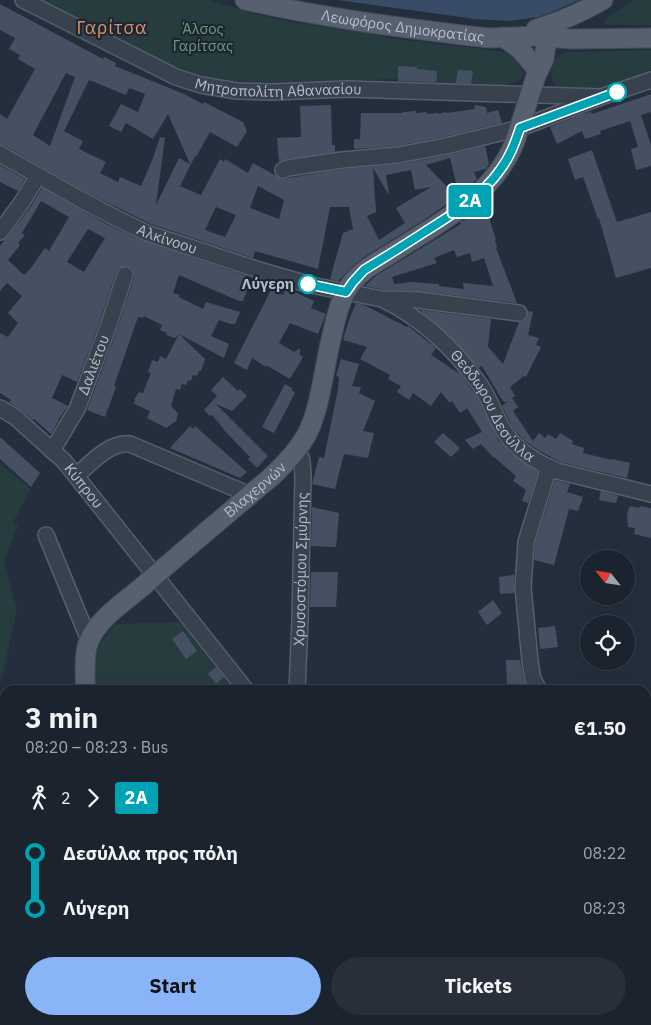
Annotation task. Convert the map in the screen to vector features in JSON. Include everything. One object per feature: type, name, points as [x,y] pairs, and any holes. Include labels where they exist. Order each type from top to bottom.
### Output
[{"type":"main road","name":"Λεωφόρος Δημοκρατίας","points":[[244,0],[357,22],[489,38],[542,32],[588,18],[612,4],[615,0]]},
{"type":"main road","name":"Λεωφόρος Δημοκρατίας","points":[[542,32],[603,0]]},
{"type":"main road","name":"Βλαχερνών","points":[[89,640],[94,631],[107,617],[278,470],[298,448],[308,433],[315,414],[334,323],[346,292],[364,270],[453,214],[485,188],[495,177],[506,162],[512,149],[536,72],[544,58],[542,32]]},
{"type":"main road","points":[[542,32],[570,39],[651,38]]},
{"type":"main road","points":[[503,37],[520,49],[536,72]]},
{"type":"main road","points":[[85,685],[86,651],[89,640]]},
{"type":"street","name":"Μητροπολίτη Αθανασίου","points":[[23,0],[176,76],[202,86],[251,92],[348,89],[553,97],[601,97]]},
{"type":"street","points":[[536,72],[546,90],[553,97]]},
{"type":"street","name":"Μητροπολίτη Αθανασίου","points":[[282,170],[342,160],[398,155],[520,128],[651,80]]},
{"type":"street","name":"Αλκίνοου","points":[[0,154],[116,218],[148,232],[266,272],[346,292]]},
{"type":"street","points":[[0,232],[38,176]]},
{"type":"street","name":"Δαλιέτου","points":[[52,451],[77,409],[107,330],[125,275]]},
{"type":"street","name":"Θεόδωρου Δεσύλλα","points":[[346,292],[382,299],[398,307],[418,321],[444,344],[478,382],[501,426],[511,440],[532,458],[549,468],[566,474],[651,494]]},
{"type":"street","points":[[382,299],[412,299],[519,313]]},
{"type":"street","name":"Κύπρου","points":[[0,408],[15,417],[76,476],[242,685]]},
{"type":"street","points":[[76,476],[117,445],[130,444],[250,494]]},
{"type":"street","name":"Χρυσοστόμου Σμύρνης","points":[[297,685],[303,476],[302,461],[298,448]]},
{"type":"street","points":[[536,685],[533,679],[529,651],[523,586],[526,542],[549,468]]},
{"type":"street","points":[[46,534],[89,640]]},
{"type":"green space","name":"Άλσος Γαρίτσας","points":[[45,0],[209,0],[259,15],[291,22],[367,31],[388,38],[507,52],[517,58],[524,74],[516,82],[503,86],[484,87],[398,83],[397,79],[259,83],[231,81],[195,74],[171,65]]},
{"type":"green space","points":[[633,0],[651,0],[651,25],[606,25],[604,23],[605,19]]},
{"type":"green space","points":[[651,50],[651,70],[597,89],[586,91],[566,90],[556,85],[551,77],[552,67],[556,58],[566,52]]},
{"type":"green space","points":[[0,463],[31,489],[13,522],[18,525],[4,561],[17,610],[0,684]]},
{"type":"green space","points":[[180,622],[230,685],[93,685],[96,652],[101,641],[116,624]]},
{"type":"water","points":[[338,0],[579,0],[538,17],[510,21],[475,19]]},
{"type":"building","points":[[0,4],[103,59],[104,57],[116,63],[115,66],[184,94],[203,104],[204,102],[243,122],[247,131],[237,147],[210,132],[195,156],[180,186],[201,195],[220,159],[224,162],[225,159],[248,173],[253,163],[282,179],[343,169],[400,164],[485,146],[489,164],[486,169],[474,172],[477,179],[459,195],[450,158],[426,165],[457,197],[364,257],[338,281],[330,279],[343,233],[353,229],[349,207],[330,207],[318,269],[255,251],[253,258],[151,224],[82,190],[5,146],[0,145],[0,114],[7,119],[35,69],[18,59],[20,55],[9,49],[15,38],[0,30]],"holes":[[[66,73],[75,77],[50,146],[33,135]],[[89,80],[126,95],[129,88],[145,94],[138,112],[121,104],[109,126],[121,132],[126,123],[153,139],[168,114],[190,164],[179,158],[156,205],[165,138],[160,137],[141,186],[120,177],[118,182],[100,173],[106,162],[79,149],[83,141],[64,131]],[[373,168],[389,195],[386,175],[411,170],[415,190],[431,187],[396,208],[405,223],[379,240],[367,216],[376,212]],[[258,186],[284,200],[279,219],[250,208]],[[216,207],[236,215],[225,237],[205,230]]]},
{"type":"building","points":[[398,66],[437,71],[436,82],[398,81]]},
{"type":"building","points":[[458,70],[473,71],[471,84],[456,83]]},
{"type":"building","points":[[651,94],[651,112],[641,115],[651,145],[651,166],[636,170],[631,149],[638,147],[630,121],[600,131],[601,134],[585,139],[582,131],[557,144],[550,127],[582,114],[591,112],[592,114]]},
{"type":"building","points":[[331,105],[332,145],[335,145],[335,152],[287,159],[279,162],[277,138],[301,137],[300,106]]},
{"type":"building","points":[[474,105],[486,107],[487,113],[498,110],[502,123],[397,146],[354,149],[354,139],[360,139],[361,113],[403,113],[416,111],[416,113],[438,114],[475,109]]},
{"type":"building","points":[[592,150],[617,222],[651,212],[651,268],[616,278],[599,218],[583,177],[575,180],[568,159]]},
{"type":"building","points":[[0,165],[25,179],[18,191],[0,182]]},
{"type":"building","points":[[42,188],[106,224],[143,241],[247,276],[251,279],[243,301],[239,301],[179,275],[173,293],[180,295],[179,297],[203,309],[206,302],[240,312],[235,324],[219,320],[211,336],[229,344],[224,358],[179,334],[175,338],[166,335],[167,333],[160,330],[162,325],[144,316],[143,318],[138,317],[105,417],[87,410],[134,278],[132,269],[124,266],[116,272],[77,382],[62,375],[52,398],[68,406],[51,434],[34,419],[9,402],[11,400],[0,393],[0,333],[8,337],[18,323],[8,313],[22,296],[7,283],[0,291],[0,246],[30,208]],"holes":[[[41,201],[69,217],[49,251],[45,248],[24,275],[8,260],[20,245],[18,243],[25,235],[22,233]],[[88,229],[105,238],[84,272],[67,262]]]},
{"type":"building","points":[[487,211],[496,240],[496,248],[517,303],[419,291],[384,290],[365,286],[377,275],[461,224],[460,222]],"holes":[[[454,250],[457,257],[470,253],[472,262],[484,258],[493,286],[463,283],[464,289],[439,286],[439,284],[411,282],[394,284],[392,277],[437,263],[434,258]]]},
{"type":"building","points":[[286,288],[314,301],[311,308],[326,314],[318,334],[290,323],[279,343],[294,352],[300,348],[300,355],[303,357],[290,379],[252,358],[247,370],[234,363],[271,290],[283,295]]},
{"type":"building","points":[[356,303],[408,326],[436,348],[431,355],[460,374],[477,397],[498,440],[512,454],[538,472],[528,503],[522,501],[526,490],[513,481],[516,476],[481,444],[473,449],[465,440],[482,432],[467,408],[460,413],[452,401],[450,403],[441,392],[431,406],[413,393],[409,400],[397,392],[401,386],[388,379],[390,375],[360,359],[367,347],[343,340]]},
{"type":"building","points":[[422,310],[491,319],[488,347],[503,364],[519,322],[526,319],[528,311],[533,312],[528,335],[539,338],[536,345],[541,347],[526,377],[524,376],[510,387],[515,396],[512,398],[518,407],[513,411],[533,441],[539,433],[545,438],[548,434],[556,439],[560,433],[573,441],[572,444],[584,448],[583,453],[630,463],[627,478],[560,462],[524,440],[513,428],[502,406],[508,401],[504,402],[501,398],[482,366],[479,368],[453,339]]},
{"type":"building","points":[[179,334],[205,359],[197,376],[193,375],[191,381],[188,380],[186,385],[182,384],[180,390],[176,389],[171,406],[178,413],[176,421],[166,428],[147,418],[150,411],[134,404],[134,400],[139,392],[143,393],[151,373],[148,372],[152,360],[158,362],[160,356],[166,359]]},
{"type":"building","points":[[341,359],[359,364],[352,386],[361,387],[359,393],[375,401],[363,431],[374,433],[368,458],[344,454],[335,489],[312,484],[319,457],[324,458],[338,389],[339,377],[336,376]]},
{"type":"building","points":[[223,377],[238,391],[240,389],[247,396],[232,411],[216,404],[268,456],[257,468],[248,459],[250,457],[212,415],[210,416],[204,410],[217,396],[211,390]]},
{"type":"building","points":[[285,384],[292,388],[295,393],[274,433],[262,427]]},
{"type":"building","points":[[190,426],[193,429],[195,426],[247,472],[240,478],[170,448]]},
{"type":"building","points":[[443,433],[460,448],[451,457],[434,442]]},
{"type":"building","points":[[0,437],[40,473],[31,487],[0,459]]},
{"type":"building","points":[[555,480],[570,484],[567,492],[583,497],[578,511],[569,509],[554,565],[534,560],[535,544]]},
{"type":"building","points":[[601,491],[618,496],[616,503],[599,500]]},
{"type":"building","points":[[630,506],[651,508],[651,538],[634,534],[635,528],[628,527],[627,513]]},
{"type":"building","points":[[312,507],[339,513],[336,547],[311,546]]},
{"type":"building","points":[[311,572],[338,572],[336,607],[310,607]]},
{"type":"building","points":[[514,575],[514,593],[500,594],[499,577]]},
{"type":"building","points":[[493,600],[502,613],[487,625],[478,612]]},
{"type":"building","points":[[555,626],[558,647],[540,649],[538,628]]},
{"type":"building","points":[[183,631],[197,651],[186,659],[172,639]]},
{"type":"building","points":[[506,660],[520,660],[526,685],[507,685]]},
{"type":"building","points":[[216,667],[224,677],[216,684],[208,674]]},
{"type":"bus line","name":"2Α","points":[[308,284],[346,292],[364,270],[453,214],[485,188],[506,162],[520,128],[617,92]]},
{"type":"place","name":"Λύγερη","points":[[308,284]]},
{"type":"district","name":"Γαρίτσα","points":[[112,28]]}]
